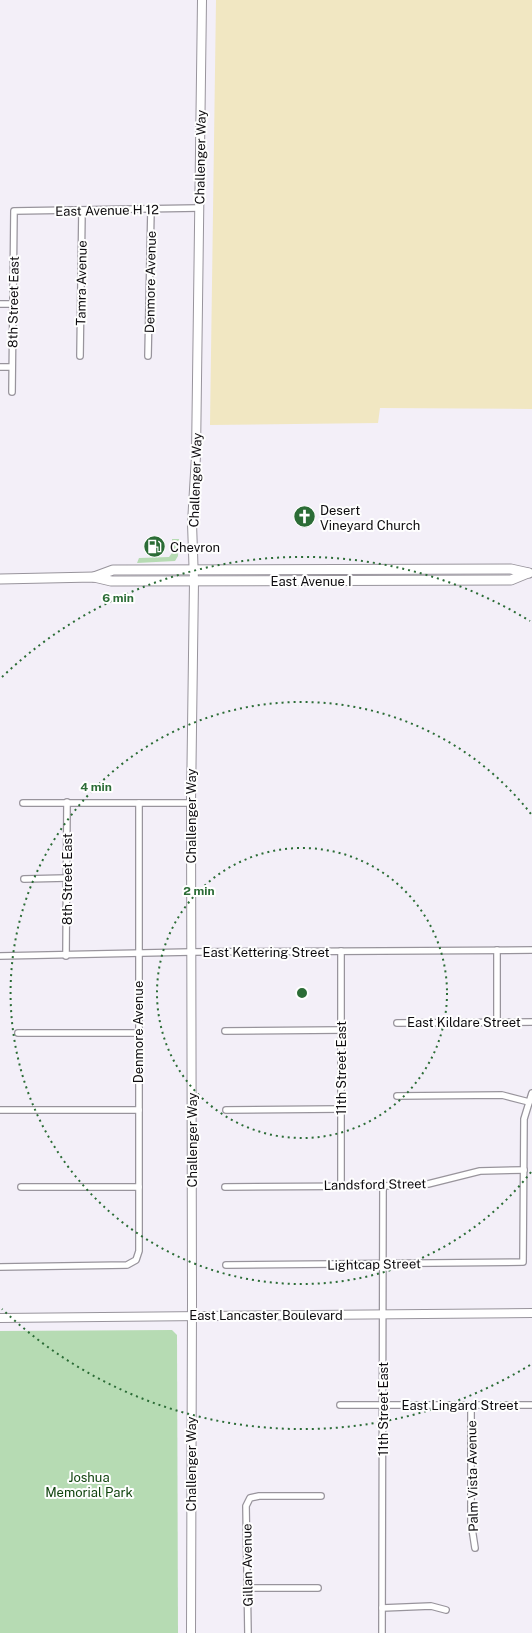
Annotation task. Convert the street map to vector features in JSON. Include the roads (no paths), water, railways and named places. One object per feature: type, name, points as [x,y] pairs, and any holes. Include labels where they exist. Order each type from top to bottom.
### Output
[{"type":"main road","name":"Challenger Way","points":[[191,1633],[191,803],[194,581],[192,523],[196,456],[202,0]]},
{"type":"main road","name":"East Avenue I","points":[[94,577],[113,570],[511,569],[530,573]]},
{"type":"main road","points":[[397,570],[397,580]]},
{"type":"main road","name":"East Avenue I","points":[[0,579],[94,577],[111,581],[511,580],[530,573]]},
{"type":"main road","name":"East Lancaster Boulevard","points":[[0,1318],[532,1313]]},
{"type":"street","name":"East Avenue H 12","points":[[14,211],[199,208]]},
{"type":"street","name":"Denmore Avenue","points":[[148,356],[151,209]]},
{"type":"street","name":"Tamra Avenue","points":[[80,356],[82,210]]},
{"type":"street","name":"8th Street East","points":[[12,392],[14,211]]},
{"type":"street","points":[[0,304],[14,304]]},
{"type":"street","points":[[0,367],[12,366]]},
{"type":"street","points":[[23,802],[191,803]]},
{"type":"street","name":"8th Street East","points":[[66,956],[67,802]]},
{"type":"street","name":"Denmore Avenue","points":[[0,1267],[127,1264],[136,1260],[138,1251],[139,1187],[139,802]]},
{"type":"street","points":[[24,879],[67,878]]},
{"type":"street","points":[[496,950],[497,1022]]},
{"type":"street","name":"East Kettering Street","points":[[0,956],[66,956],[191,952],[532,950]]},
{"type":"street","name":"11th Street East","points":[[341,951],[341,1185]]},
{"type":"street","name":"East Kildare Street","points":[[397,1023],[532,1022]]},
{"type":"street","points":[[225,1031],[341,1030]]},
{"type":"street","points":[[18,1034],[138,1033]]},
{"type":"street","points":[[524,1170],[524,1119],[532,1093]]},
{"type":"street","points":[[397,1096],[502,1095],[529,1102]]},
{"type":"street","points":[[226,1110],[340,1109]]},
{"type":"street","points":[[0,1110],[138,1110]]},
{"type":"street","name":"Landsford Street","points":[[225,1187],[341,1185],[383,1186],[428,1184],[480,1171],[524,1170]]},
{"type":"street","name":"Lightcap Street","points":[[226,1265],[523,1262],[524,1170]]},
{"type":"street","name":"11th Street East","points":[[382,1633],[383,1186]]},
{"type":"street","points":[[22,1187],[139,1187]]},
{"type":"street","name":"East Lingard Street","points":[[340,1405],[532,1405]]},
{"type":"street","name":"Palm Vista Avenue","points":[[471,1405],[471,1522],[475,1548]]},
{"type":"street","name":"Gillan Avenue","points":[[248,1633],[246,1506],[250,1498],[259,1496],[321,1496]]},
{"type":"street","points":[[248,1588],[318,1588]]},
{"type":"street","points":[[382,1608],[431,1606],[446,1610]]},
{"type":"place","name":"Desert Vineyard Church","points":[[305,517]]},
{"type":"place","name":"Chevron","points":[[155,547]]},
{"type":"park label","name":"Joshua Memorial Park","points":[[89,1484]]}]
